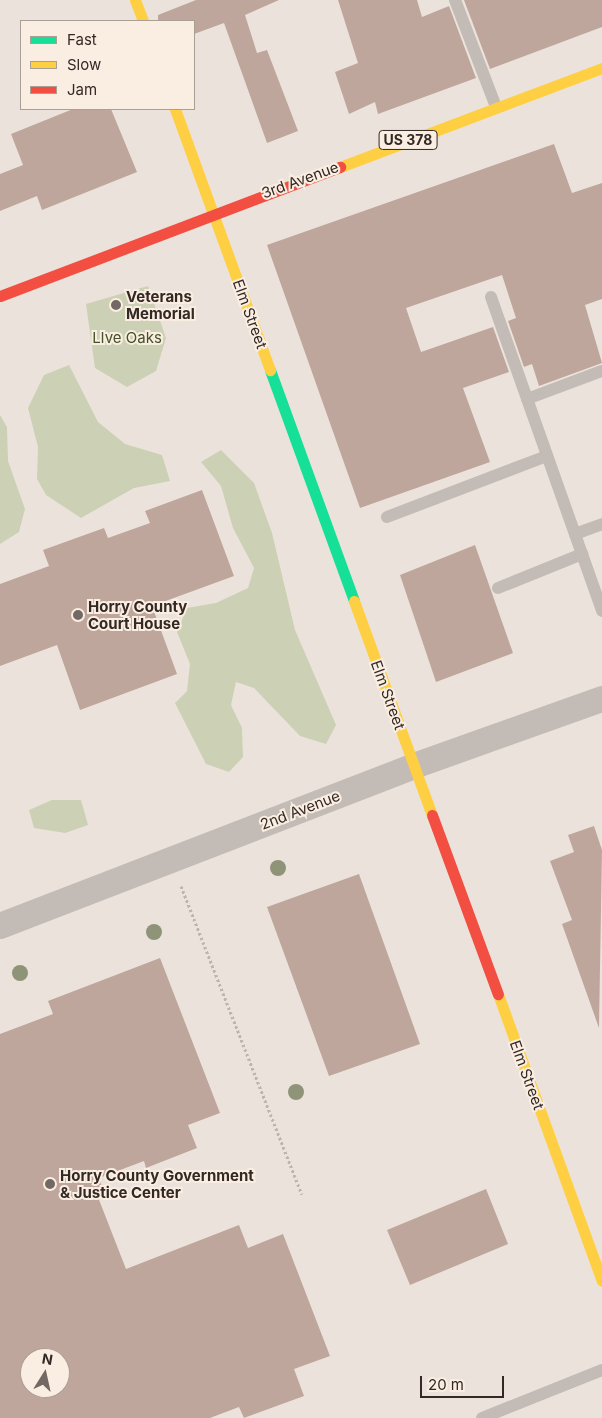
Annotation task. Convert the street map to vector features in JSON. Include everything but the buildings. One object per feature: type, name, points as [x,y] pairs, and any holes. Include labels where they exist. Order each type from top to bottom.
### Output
[{"type":"street","points":[[135,0],[143,20]]},
{"type":"street","name":"3rd Avenue","points":[[0,296],[213,213],[602,68]]},
{"type":"street","name":"Elm Street","points":[[175,110],[602,1281]]},
{"type":"street","name":"2nd Avenue","points":[[0,926],[414,766],[602,699]]},
{"type":"lane","points":[[455,0],[496,107]]},
{"type":"lane","points":[[491,297],[602,611]]},
{"type":"lane","points":[[527,398],[602,371]]},
{"type":"lane","points":[[387,517],[547,456]]},
{"type":"lane","points":[[574,534],[602,524]]},
{"type":"lane","points":[[498,588],[582,554]]},
{"type":"lane","points":[[482,1418],[602,1370]]},
{"type":"path","points":[[181,886],[302,1194]]},
{"type":"green space","name":"LIve Oaks","points":[[148,286],[166,338],[156,371],[127,387],[95,368],[86,304]]},
{"type":"green space","points":[[69,365],[98,422],[125,444],[162,455],[170,481],[134,488],[81,518],[46,495],[37,479],[38,447],[28,408],[44,375]]},
{"type":"green space","points":[[0,415],[7,427],[8,461],[25,509],[19,532],[0,544]]},
{"type":"green space","points":[[221,450],[254,483],[272,533],[295,630],[336,725],[326,744],[300,736],[254,688],[236,682],[231,705],[242,728],[243,757],[229,772],[206,764],[175,703],[187,691],[190,664],[177,632],[187,608],[216,603],[248,588],[254,568],[233,528],[221,486],[201,462]]},
{"type":"green space","points":[[52,800],[81,800],[88,825],[65,833],[34,828],[29,810]]},
{"type":"traffic: fast","points":[[270,370],[354,601]]},
{"type":"traffic: slow","points":[[135,0],[143,20]]},
{"type":"traffic: slow","points":[[340,167],[602,68]]},
{"type":"traffic: slow","points":[[175,110],[270,370]]},
{"type":"traffic: slow","points":[[354,601],[432,815]]},
{"type":"traffic: slow","points":[[498,994],[602,1281]]},
{"type":"traffic: jam","points":[[0,296],[340,167]]},
{"type":"traffic: jam","points":[[432,815],[498,994]]},
{"type":"place","name":"Veterans Memorial","points":[[116,305]]},
{"type":"place","name":"Horry County Court House","points":[[78,615]]},
{"type":"place","name":"Horry County Government & Justice Center","points":[[50,1184]]}]
